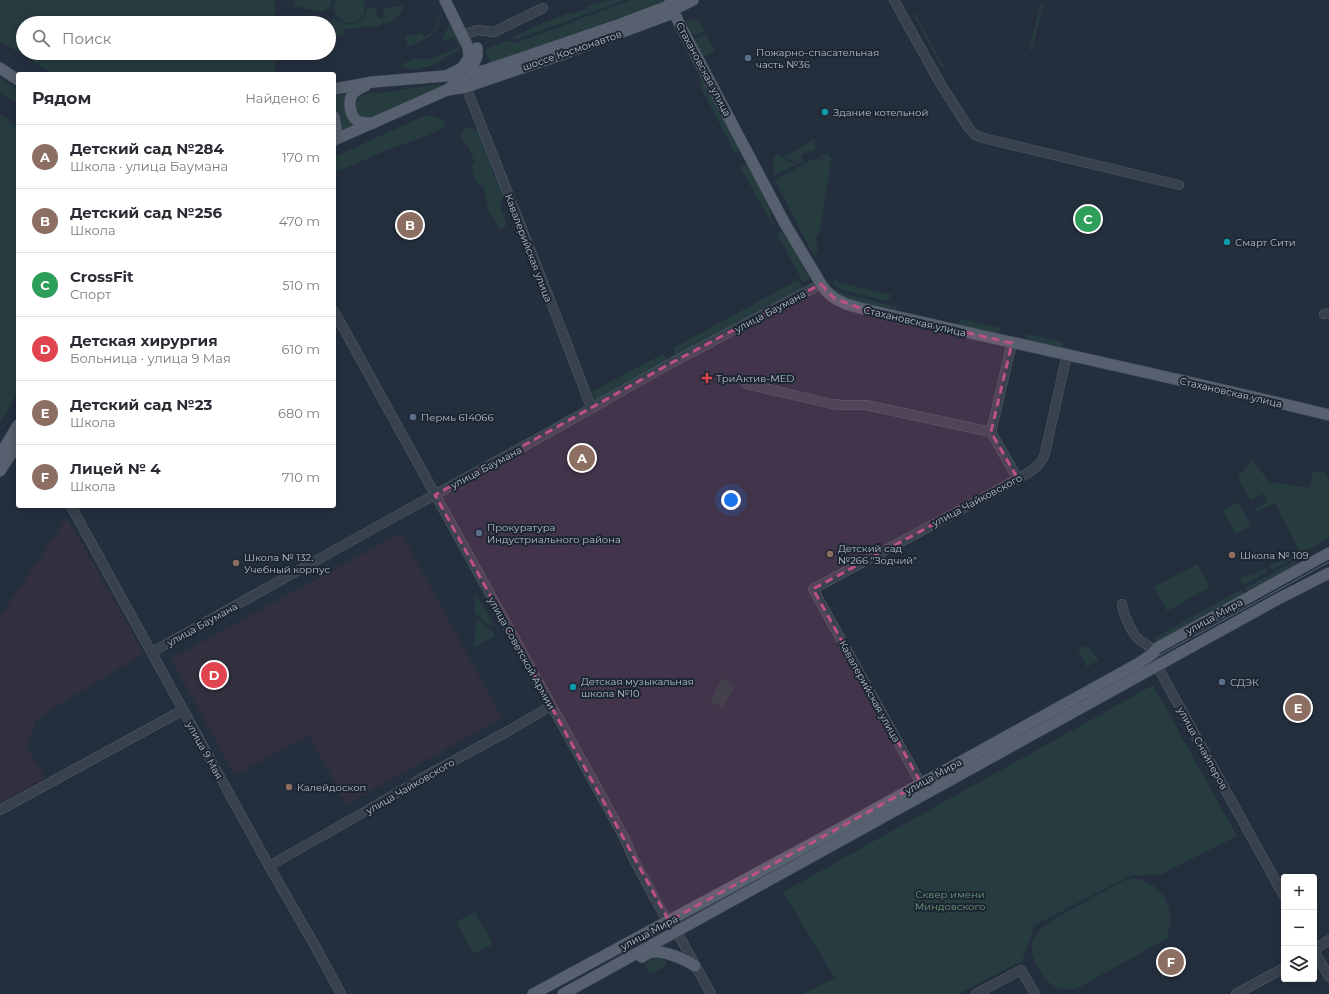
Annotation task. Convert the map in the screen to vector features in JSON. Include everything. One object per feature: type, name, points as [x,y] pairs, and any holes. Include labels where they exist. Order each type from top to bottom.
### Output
[{"type":"main road","points":[[445,0],[468,47],[469,58],[462,68],[445,77]]},
{"type":"main road","points":[[452,0],[477,48],[489,64],[507,64]]},
{"type":"main road","name":"шоссе Космонавтов","points":[[336,89],[373,82],[468,74],[507,64],[618,25],[674,3],[693,0]]},
{"type":"main road","name":"шоссе Космонавтов","points":[[447,90],[466,88],[668,15],[674,3]]},
{"type":"main road","name":"Стахановская улица","points":[[674,3],[756,169],[784,222],[821,284],[834,298],[846,304],[860,308],[1329,415]]},
{"type":"main road","points":[[468,74],[474,63],[477,48]]},
{"type":"main road","points":[[0,68],[16,79]]},
{"type":"main road","name":"шоссе Космонавтов","points":[[336,139],[447,90],[468,74]]},
{"type":"main road","points":[[373,82],[353,93],[350,106],[352,114],[356,120],[361,123],[374,123]]},
{"type":"main road","points":[[0,455],[16,429]]},
{"type":"main road","points":[[0,472],[16,446]]},
{"type":"main road","name":"улица Мира","points":[[533,994],[653,929],[669,922],[1139,663],[1151,655],[1157,648],[1329,553]]},
{"type":"main road","name":"улица Мира","points":[[562,994],[1329,573]]},
{"type":"main road","points":[[615,965],[630,963],[653,952],[665,953],[688,961],[695,966]]},
{"type":"street","points":[[894,0],[940,83],[966,124],[975,135],[1179,185]]},
{"type":"street","points":[[469,33],[477,30],[494,32],[543,8]]},
{"type":"street","name":"Кавалерийская улица","points":[[466,88],[592,408]]},
{"type":"street","name":"улица Баумана","points":[[152,652],[555,430],[673,362],[821,284]]},
{"type":"street","name":"улица Советской Армии","points":[[336,315],[621,830],[633,858],[662,912],[676,931],[711,994]]},
{"type":"street","points":[[1012,343],[991,432],[1018,479]]},
{"type":"street","name":"улица Чайковского","points":[[812,589],[1018,479],[1038,466],[1044,456],[1067,354]]},
{"type":"street","points":[[746,384],[832,404],[866,405],[991,432]]},
{"type":"street","name":"улица 9 Мая","points":[[72,508],[341,994]]},
{"type":"street","name":"Кавалерийская улица","points":[[812,589],[927,793]]},
{"type":"street","name":"улица Снайперов","points":[[1122,604],[1124,614],[1136,636],[1149,646],[1151,655],[1281,891]]},
{"type":"street","name":"улица Чайковского","points":[[269,866],[422,778],[552,706]]},
{"type":"street","points":[[0,810],[183,710]]},
{"type":"street","points":[[1317,948],[1329,940]]},
{"type":"street","points":[[1317,956],[1329,978]]},
{"type":"street","points":[[976,994],[1021,970],[1034,994]]},
{"type":"street","points":[[1236,994],[1281,970]]},
{"type":"highlighted area","points":[[821,284],[834,298],[860,308],[1012,343],[991,432],[1018,479],[813,589],[921,783],[669,921],[435,495],[673,362]]},
{"type":"shaded area","points":[[67,518],[144,653],[36,719],[26,747],[45,778],[0,803],[0,617]]},
{"type":"shaded area","points":[[401,533],[502,718],[347,804],[309,735],[235,775],[171,659]]},
{"type":"green space","points":[[0,0],[275,0],[275,16],[16,16],[16,51],[0,41]]},
{"type":"green space","points":[[295,0],[332,0],[328,8],[322,12],[294,6]]},
{"type":"green space","points":[[336,0],[363,0],[363,15],[354,23],[342,21],[335,12],[334,7]]},
{"type":"green space","points":[[609,0],[625,0],[515,40],[511,38],[569,13],[570,14],[586,9],[586,6]]},
{"type":"green space","points":[[631,0],[662,0],[662,4],[630,17],[618,18],[495,62],[490,61],[484,50],[505,41],[516,43]]},
{"type":"green space","points":[[1041,2],[1044,2],[1032,50],[1029,49]]},
{"type":"green space","points":[[404,6],[400,14],[392,22],[386,22],[378,26],[344,29],[344,34],[336,37],[336,20],[345,24],[355,24],[363,18],[367,8],[376,8],[379,19],[386,18],[383,8]]},
{"type":"green space","points":[[441,12],[440,20],[434,31],[426,38],[408,47],[405,36],[421,33],[424,37],[430,34],[435,28]]},
{"type":"green space","points":[[915,13],[944,67],[942,68],[913,14]]},
{"type":"green space","points":[[683,20],[699,21],[704,31],[696,35],[692,34]]},
{"type":"green space","points":[[451,22],[463,47],[433,65],[417,70],[402,67],[402,64],[416,59],[429,59],[459,47],[454,37],[441,41]]},
{"type":"green space","points":[[706,34],[715,51],[704,56],[702,55],[695,41]]},
{"type":"green space","points":[[31,60],[275,60],[274,72],[50,72]]},
{"type":"green space","points":[[0,78],[16,89],[16,103],[0,92]]},
{"type":"green space","points":[[702,81],[705,82],[740,151],[735,153],[699,84]]},
{"type":"green space","points":[[441,84],[441,87],[367,122],[362,121],[358,115],[356,106],[360,96],[371,93],[391,92]]},
{"type":"green space","points":[[348,93],[347,117],[353,127],[341,133],[336,113],[336,96]]},
{"type":"green space","points":[[0,114],[16,126],[16,395],[0,423]]},
{"type":"green space","points":[[424,116],[434,116],[442,119],[445,126],[429,135],[389,149],[336,172],[336,156]]},
{"type":"green space","points":[[465,128],[472,128],[481,136],[491,162],[492,172],[503,189],[503,199],[500,208],[507,224],[501,230],[489,213],[484,188],[477,182],[472,167],[475,163],[468,146],[462,140],[461,133]]},
{"type":"green space","points":[[815,139],[815,148],[812,151],[806,151],[800,158],[805,160],[799,163],[783,156],[785,156]]},
{"type":"green space","points":[[777,154],[787,161],[797,164],[774,176],[773,159]]},
{"type":"green space","points":[[822,154],[827,154],[831,158],[820,231],[816,237],[818,251],[814,256],[775,181],[777,178],[812,159],[816,160],[821,157]]},
{"type":"green space","points":[[747,164],[764,194],[772,214],[770,216],[775,225],[773,226],[740,167]]},
{"type":"green space","points":[[781,231],[790,242],[810,279],[803,282],[777,234]]},
{"type":"green space","points":[[798,280],[802,286],[800,290],[676,355],[673,348]]},
{"type":"green space","points":[[834,280],[892,295],[886,301],[843,290],[833,285]]},
{"type":"green space","points":[[829,285],[842,293],[897,307],[895,313],[868,307],[848,300],[839,296]]},
{"type":"green space","points":[[960,319],[1000,328],[1000,332],[992,332],[959,325]]},
{"type":"green space","points":[[1027,334],[1063,342],[1061,348],[1033,341],[1026,338]]},
{"type":"green space","points":[[663,354],[667,360],[665,364],[596,402],[591,392]]},
{"type":"green space","points":[[1252,459],[1269,482],[1306,487],[1310,484],[1313,471],[1325,473],[1329,481],[1329,538],[1301,554],[1275,503],[1257,512],[1255,509],[1268,502],[1263,494],[1250,500],[1238,477]]},
{"type":"green space","points":[[1238,502],[1251,526],[1236,534],[1223,510]]},
{"type":"green space","points":[[1290,551],[1294,558],[1271,570],[1269,566],[1284,558],[1283,556]]},
{"type":"green space","points":[[1295,561],[1297,565],[1248,592],[1245,588]]},
{"type":"green space","points":[[1197,564],[1210,587],[1167,611],[1154,587]]},
{"type":"green space","points":[[1265,568],[1268,572],[1244,585],[1240,579],[1249,574],[1250,576]]},
{"type":"green space","points":[[1242,589],[1245,594],[1157,644],[1154,638]]},
{"type":"green space","points":[[476,594],[492,622],[493,628],[476,615],[474,610]]},
{"type":"green space","points":[[477,619],[494,632],[494,636],[473,648]]},
{"type":"green space","points":[[1085,646],[1091,649],[1099,660],[1087,667],[1078,649]]},
{"type":"green space","points":[[722,678],[735,686],[723,708],[710,701]]},
{"type":"green space","name":"Сквер имени Миндовского","points":[[1153,685],[1237,836],[1160,875],[1132,875],[1035,925],[1022,961],[958,994],[803,994],[835,978],[783,892]]},
{"type":"green space","points":[[1133,878],[1144,881],[1153,886],[1166,900],[1170,918],[1166,939],[1076,989],[1062,989],[1051,984],[1043,975],[1034,959],[1032,946],[1036,935],[1052,920],[1125,880]]},
{"type":"green space","points":[[475,912],[493,944],[474,954],[456,922]]},
{"type":"green space","points":[[656,957],[663,958],[666,961],[666,966],[652,973],[649,972],[645,964]]},
{"type":"tram line","points":[[544,994],[1329,562]]},
{"type":"place","name":"Пожарно-спасательная часть №36","points":[[748,58]]},
{"type":"place","name":"Здание котельной","points":[[825,112]]},
{"type":"place","name":"CrossFit","points":[[1088,219]]},
{"type":"place","name":"Детский сад №256","points":[[410,225]]},
{"type":"place","name":"Смарт Сити","points":[[1227,242]]},
{"type":"place","name":"ТриАктив-MED","points":[[707,378]]},
{"type":"place","name":"Пермь 614066","points":[[413,417]]},
{"type":"place","name":"Детский сад №284","points":[[582,458]]},
{"type":"place","name":"Прокуратура Индустриального района","points":[[479,533]]},
{"type":"place","name":"Детский сад №266 \"Зодчий\"","points":[[830,554]]},
{"type":"place","name":"Школа № 109","points":[[1232,555]]},
{"type":"place","name":"Школа № 132. Учебный корпус","points":[[236,563]]},
{"type":"place","name":"Детская хирургия","points":[[214,675]]},
{"type":"place","name":"СДЭК","points":[[1222,682]]},
{"type":"place","name":"Детская музыкальная школа №10","points":[[573,687]]},
{"type":"place","name":"Детский сад №23","points":[[1298,708]]},
{"type":"place","name":"Калейдоскоп","points":[[289,787]]},
{"type":"place","name":"Лицей № 4","points":[[1171,962]]}]
